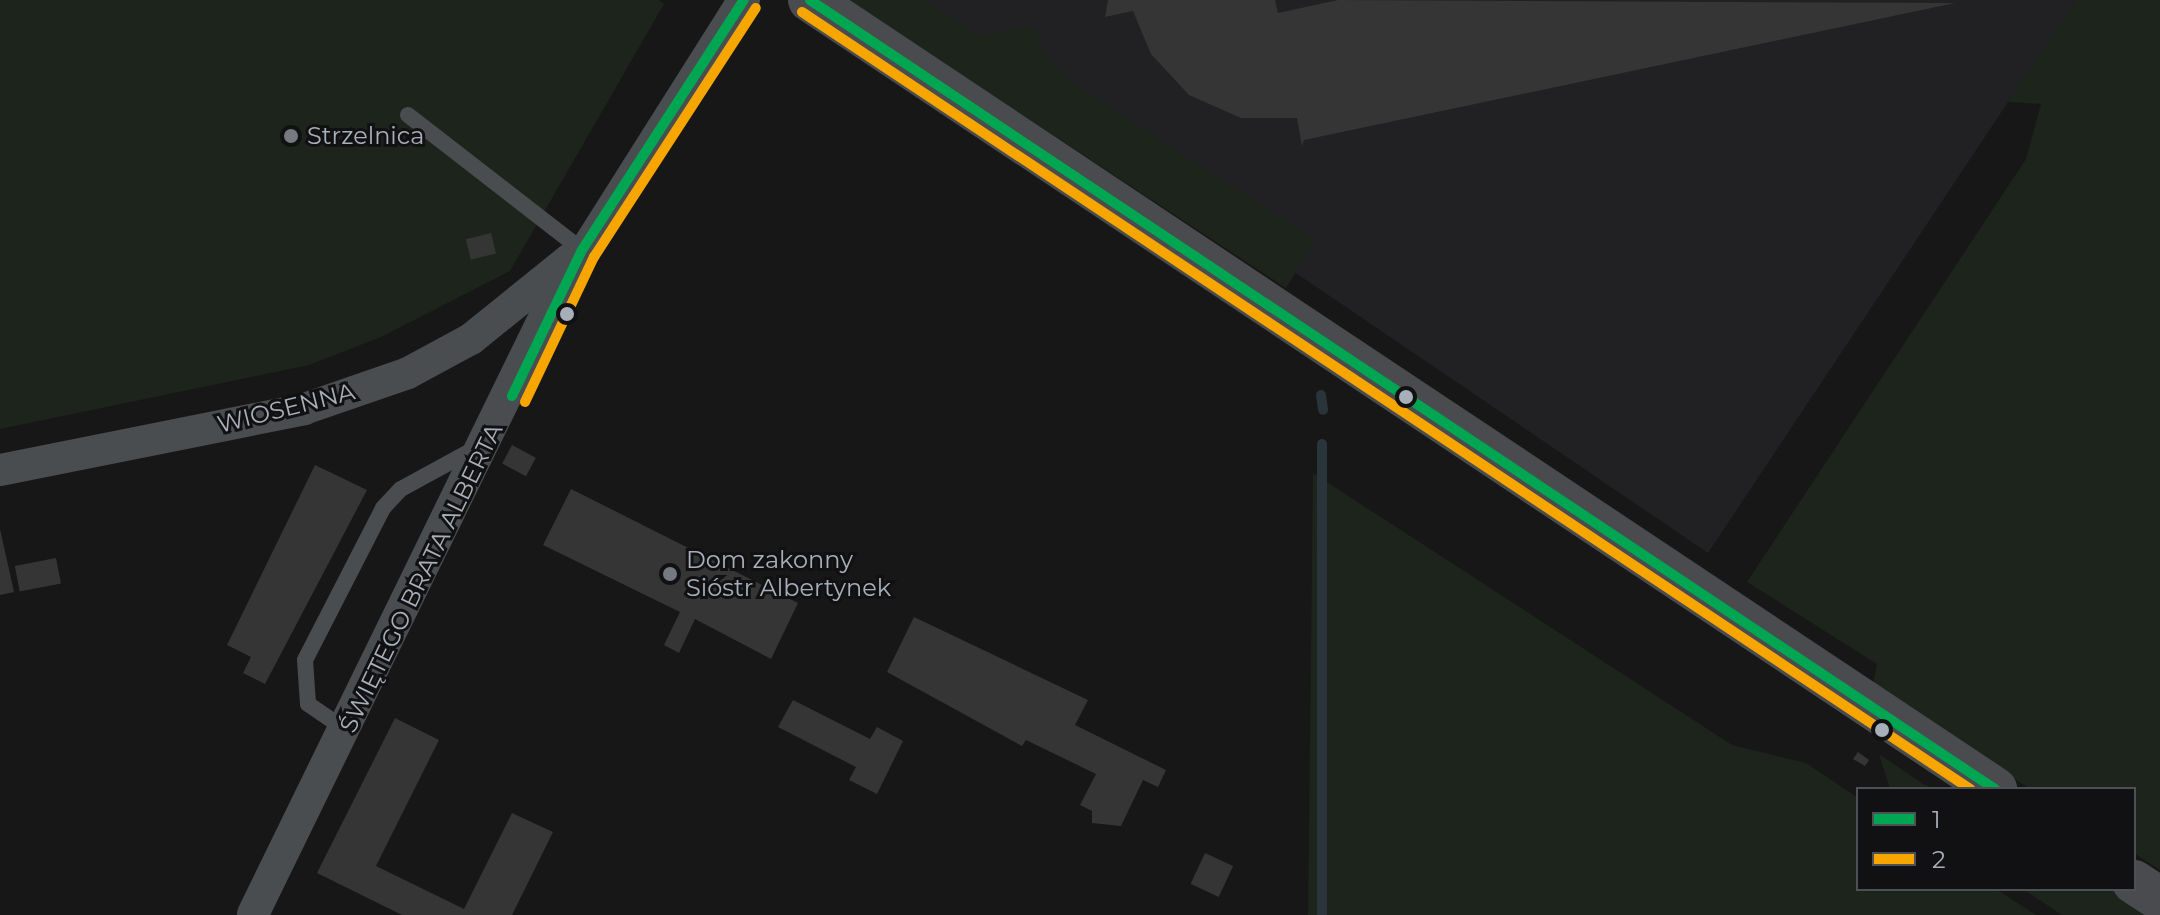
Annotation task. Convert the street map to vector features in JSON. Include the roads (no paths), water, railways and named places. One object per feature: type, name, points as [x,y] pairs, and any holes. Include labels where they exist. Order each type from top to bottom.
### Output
[{"type":"main road","points":[[810,0],[1992,787]]},
{"type":"main road","points":[[2136,883],[2160,899]]},
{"type":"street","name":"ŚWIĘTEGO BRATA ALBERTA","points":[[253,914],[582,250],[744,0]]},
{"type":"street","name":"WIOSENNA","points":[[0,470],[304,409],[408,373],[471,339],[582,250]]},
{"type":"lane","points":[[408,115],[582,250]]},
{"type":"lane","points":[[346,730],[308,704],[305,660],[367,528],[401,489],[485,443]]},
{"type":"waterway","points":[[1321,395],[1323,410]]},
{"type":"waterway","points":[[1322,444],[1322,915]]},
{"type":"place","name":"Strzelnica","points":[[291,136]]},
{"type":"place","name":"Dom zakonny Sióstr Albertynek","points":[[670,574]]}]
